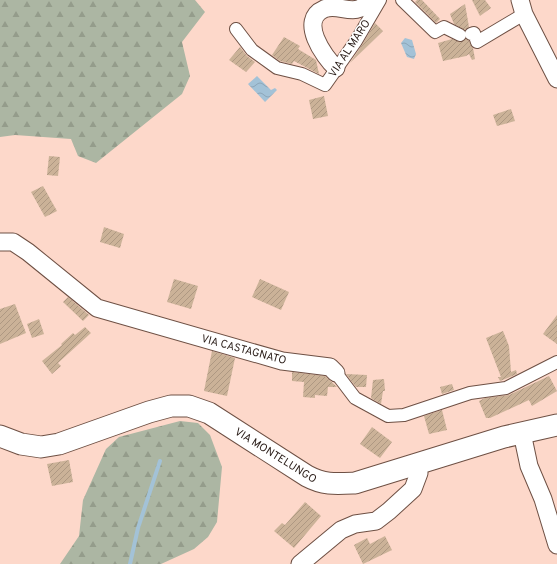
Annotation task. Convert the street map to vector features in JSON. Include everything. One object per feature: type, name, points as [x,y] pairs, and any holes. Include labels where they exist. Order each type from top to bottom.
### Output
[{"type":"street","points":[[336,68],[328,61],[317,42],[313,28],[315,18],[324,9],[330,7],[355,10],[366,5],[369,0]]},
{"type":"street","name":"VIA AL MARO","points":[[236,29],[252,50],[277,68],[302,74],[325,85],[356,41],[380,0]]},
{"type":"street","points":[[402,0],[435,32],[444,26],[465,35],[474,33],[477,42],[522,7],[557,79]]},
{"type":"street","name":"VIA CASTAGNATO","points":[[0,242],[14,242],[97,308],[282,361],[330,367],[355,398],[388,416],[404,415],[470,393],[506,388],[557,362]]},
{"type":"street","name":"VIA MONTELUNGO","points":[[0,436],[21,444],[40,447],[53,445],[156,410],[171,406],[189,406],[209,413],[294,468],[321,483],[336,484],[355,483],[504,437],[557,425]]},
{"type":"street","points":[[522,433],[530,466],[543,499],[557,545]]},
{"type":"street","points":[[300,564],[341,530],[355,524],[376,521],[389,511],[413,489],[419,473],[418,464]]},
{"type":"green space","points":[[0,0],[195,0],[205,12],[182,42],[190,76],[182,94],[96,163],[78,156],[71,139],[15,135],[0,137]]},
{"type":"green space","points":[[180,421],[198,423],[210,435],[222,467],[217,522],[208,537],[194,549],[161,564],[60,564],[79,536],[83,500],[106,449],[119,437]]},
{"type":"water","points":[[405,38],[412,40],[416,54],[414,59],[407,57],[401,43]]},
{"type":"water","points":[[257,76],[271,90],[275,88],[277,90],[265,102],[248,84]]},
{"type":"building","points":[[417,0],[422,0],[440,19],[436,23],[415,2]]},
{"type":"building","points":[[472,0],[485,0],[491,8],[480,16]]},
{"type":"building","points":[[465,4],[469,27],[465,30],[454,24],[450,14]]},
{"type":"building","points":[[375,23],[383,31],[350,63],[362,45]]},
{"type":"building","points":[[284,37],[300,46],[298,49],[316,60],[319,74],[294,61],[292,64],[280,61],[272,55]]},
{"type":"building","points":[[452,39],[460,42],[466,39],[469,41],[473,48],[475,59],[472,60],[469,54],[443,61],[438,43]]},
{"type":"building","points":[[240,47],[247,56],[255,62],[246,72],[229,60]]},
{"type":"building","points":[[324,96],[328,116],[313,119],[309,100]]},
{"type":"building","points":[[511,109],[515,121],[497,126],[493,115]]},
{"type":"building","points":[[49,156],[60,157],[58,176],[47,175]]},
{"type":"building","points":[[43,186],[57,211],[45,217],[31,192]]},
{"type":"building","points":[[104,227],[124,234],[120,248],[100,242]]},
{"type":"building","points":[[174,279],[198,286],[191,309],[167,302]]},
{"type":"building","points":[[260,279],[289,292],[281,310],[252,297]]},
{"type":"building","points":[[68,297],[89,315],[83,321],[63,302]]},
{"type":"building","points":[[15,304],[26,333],[0,344],[0,309]]},
{"type":"building","points":[[557,315],[557,344],[543,334]]},
{"type":"building","points":[[39,319],[44,334],[32,338],[27,324]]},
{"type":"building","points":[[85,327],[91,333],[58,363],[61,366],[52,374],[42,361],[62,345],[61,344],[73,333],[75,335]]},
{"type":"building","points":[[503,331],[509,346],[511,372],[516,370],[517,374],[500,381],[498,377],[501,377],[486,338]]},
{"type":"building","points":[[212,351],[235,358],[227,396],[204,391]]},
{"type":"building","points":[[292,372],[325,376],[337,387],[328,387],[327,396],[315,395],[315,398],[303,397],[304,382],[292,381]]},
{"type":"building","points":[[346,374],[367,375],[366,387],[356,387]]},
{"type":"building","points":[[549,376],[557,391],[532,406],[529,400],[490,418],[486,418],[479,401],[485,398],[509,395]]},
{"type":"building","points":[[384,379],[385,391],[383,391],[381,404],[371,398],[373,380]]},
{"type":"building","points":[[452,384],[454,390],[442,394],[440,387]]},
{"type":"building","points":[[442,410],[447,430],[429,434],[424,416]]},
{"type":"building","points":[[372,427],[392,442],[380,458],[360,444]]},
{"type":"building","points":[[69,460],[73,482],[52,486],[47,464]]},
{"type":"building","points":[[305,502],[321,516],[294,548],[274,531],[282,523],[285,525]]},
{"type":"building","points":[[385,536],[392,550],[363,564],[354,545],[367,538],[370,544]]},
{"type":"waterway","points":[[130,564],[138,528],[160,461]]}]
